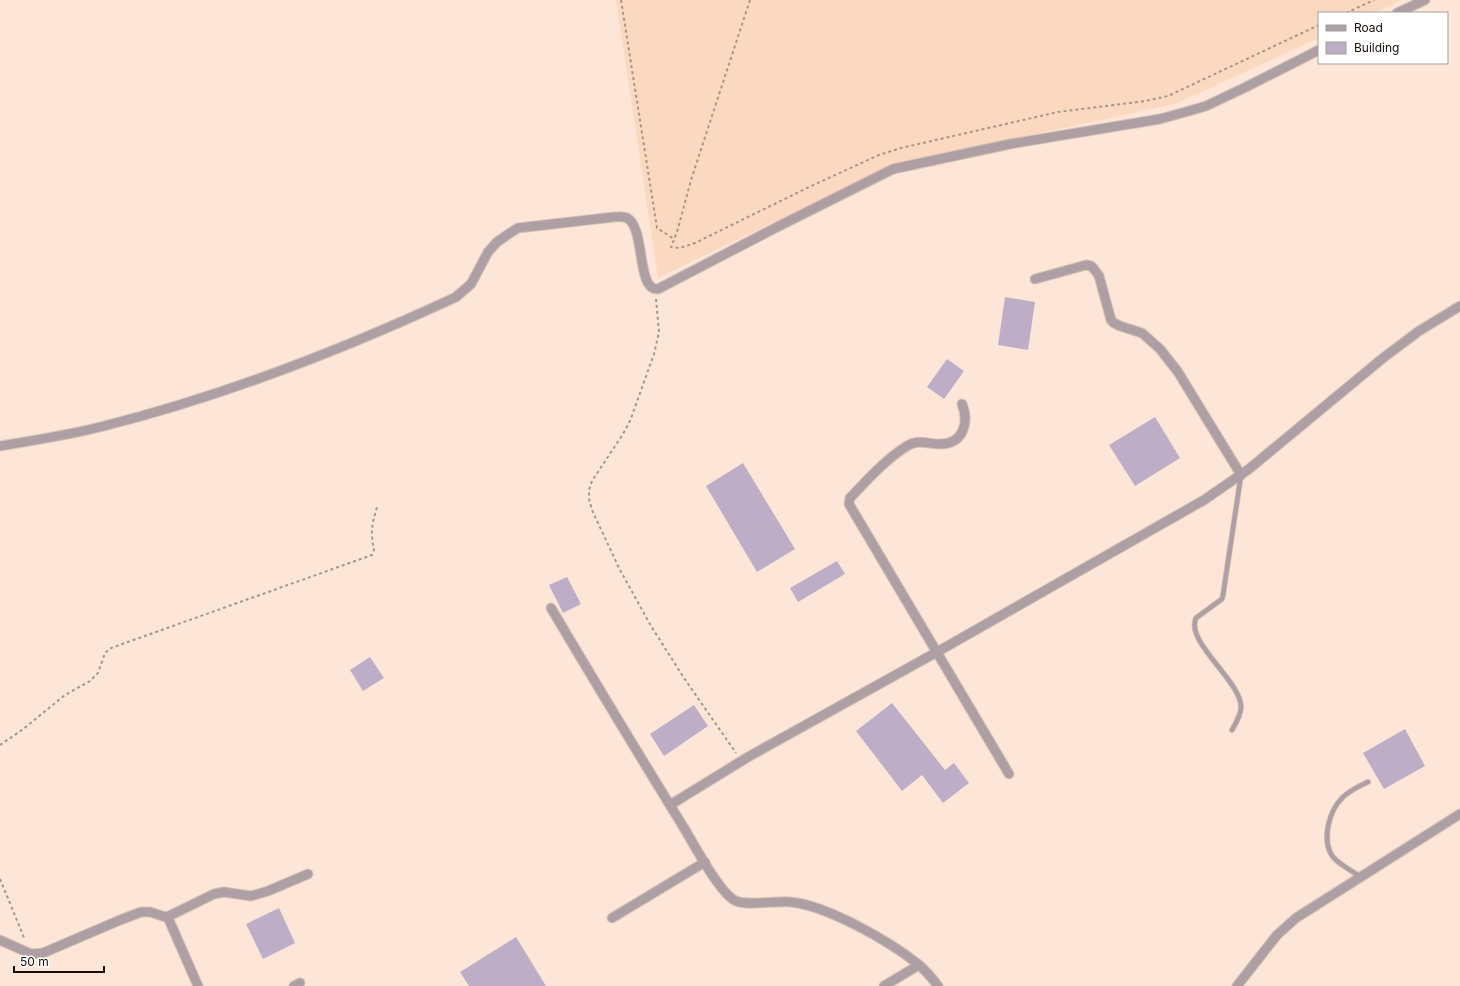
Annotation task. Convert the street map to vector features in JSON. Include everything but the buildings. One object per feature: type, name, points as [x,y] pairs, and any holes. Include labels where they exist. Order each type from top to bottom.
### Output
[{"type":"street","points":[[1399,12],[1425,0]]},
{"type":"street","points":[[0,446],[102,426],[213,395],[296,366],[396,324],[463,293],[478,273],[488,252],[497,242],[518,228],[614,217],[626,218],[632,222],[637,233],[645,276],[648,283],[656,290],[893,170],[1010,144],[1160,119],[1182,113],[1206,106],[1318,51]]},
{"type":"street","points":[[1035,279],[1086,265],[1094,269],[1099,276],[1111,320],[1120,326],[1142,334],[1160,349],[1178,372],[1241,475]]},
{"type":"street","points":[[670,805],[742,760],[937,652],[1204,500],[1241,475],[1383,358],[1419,332],[1460,306]]},
{"type":"street","points":[[962,404],[966,414],[966,422],[962,432],[956,438],[940,444],[921,441],[914,442],[907,446],[893,456],[850,498],[849,501],[852,512],[1010,774]]},
{"type":"street","points":[[551,608],[670,805],[724,891],[735,901],[744,903],[779,901],[791,902],[811,907],[841,918],[879,938],[919,965],[938,986]]},
{"type":"street","points":[[1237,986],[1269,944],[1296,918],[1460,814]]},
{"type":"street","points":[[612,918],[706,862]]},
{"type":"street","points":[[169,918],[171,914],[214,894],[224,892],[251,896],[268,891],[308,874]]},
{"type":"street","points":[[0,940],[31,954],[44,953],[120,920],[141,912],[150,912],[169,918],[198,986]]},
{"type":"street","points":[[884,986],[919,965]]},
{"type":"lane","points":[[1232,730],[1240,710],[1239,697],[1202,644],[1194,624],[1199,615],[1218,602],[1223,595],[1241,475]]},
{"type":"lane","points":[[1361,877],[1334,858],[1330,849],[1328,826],[1336,806],[1351,791],[1368,782]]},
{"type":"path","points":[[621,0],[657,228],[674,239]]},
{"type":"path","points":[[750,0],[691,180],[677,232],[671,247],[680,248],[695,243],[828,178],[879,155],[901,148],[1058,112],[1145,101],[1168,96],[1318,25]]},
{"type":"path","points":[[1348,12],[1374,0]]},
{"type":"path","points":[[656,290],[659,332],[654,354],[630,421],[592,481],[589,490],[589,499],[595,516],[619,568],[651,626],[708,714],[742,760]]},
{"type":"path","points":[[0,745],[22,730],[65,695],[90,681],[98,673],[104,653],[111,648],[372,555],[374,550],[371,532],[377,507]]},
{"type":"path","points":[[0,879],[31,954]]},
{"type":"shaded area","points":[[616,0],[1402,0],[1376,12],[1318,12],[1318,38],[1175,104],[890,166],[658,278]]}]
